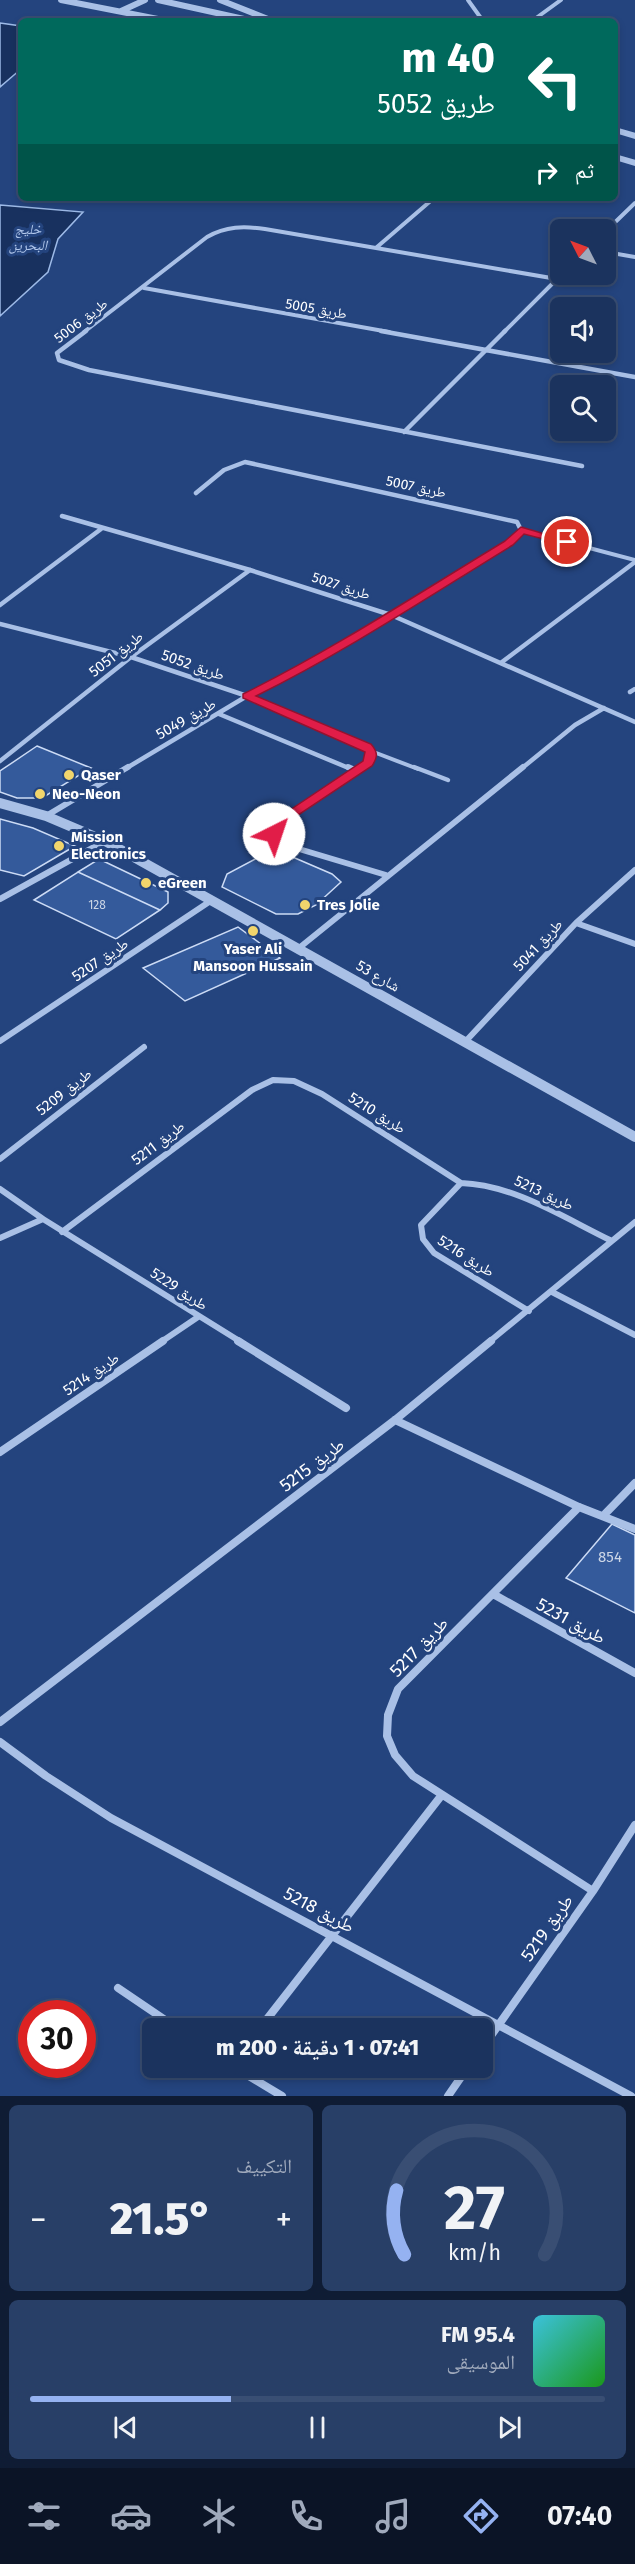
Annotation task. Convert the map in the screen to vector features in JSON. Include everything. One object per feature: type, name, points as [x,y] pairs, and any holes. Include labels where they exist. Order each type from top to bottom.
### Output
[{"type":"street","points":[[61,0],[154,18]]},
{"type":"street","points":[[96,6],[110,0]]},
{"type":"street","points":[[120,11],[145,0]]},
{"type":"street","points":[[158,0],[239,18]]},
{"type":"street","points":[[220,0],[265,18]]},
{"type":"street","points":[[468,0],[481,18]]},
{"type":"street","points":[[536,18],[561,0]]},
{"type":"street","points":[[618,131],[635,136]]},
{"type":"street","points":[[618,158],[635,163]]},
{"type":"street","points":[[377,247],[431,201]]},
{"type":"street","points":[[616,221],[635,203]]},
{"type":"street","name":"طريق 5006","points":[[550,278],[377,247],[256,228],[231,227],[216,231],[144,288],[63,346],[57,353],[59,360],[89,370],[582,466]]},
{"type":"street","points":[[616,254],[635,257]]},
{"type":"street","points":[[404,432],[551,285]]},
{"type":"street","name":"طريق 5005","points":[[144,288],[635,377]]},
{"type":"street","name":"طريق 5007","points":[[196,493],[221,470],[231,464],[245,462],[517,522],[521,530]]},
{"type":"street","name":"طريق 5027","points":[[62,516],[250,570],[391,615],[635,722]]},
{"type":"street","points":[[0,605],[101,529]]},
{"type":"street","name":"طريق 5049","points":[[46,816],[247,696],[287,676],[391,615],[509,543],[521,530]]},
{"type":"street","name":"طريق 5007","points":[[502,662],[635,561]]},
{"type":"street","name":"طريق 5051","points":[[0,761],[131,657],[250,570]]},
{"type":"street","name":"طريق 5052","points":[[0,624],[131,657],[247,696],[367,746],[371,751]]},
{"type":"street","points":[[298,948],[575,725],[604,708]]},
{"type":"street","points":[[219,714],[357,771]]},
{"type":"street","points":[[371,751],[372,757],[368,763],[285,818],[274,834],[290,846],[386,875]]},
{"type":"street","name":"شارع 53","points":[[0,803],[46,816],[105,841],[635,1137]]},
{"type":"street","points":[[0,898],[105,841]]},
{"type":"street","name":"طريق 5041","points":[[465,1042],[576,923],[635,870]]},
{"type":"street","name":"طريق 5207","points":[[0,1041],[213,900]]},
{"type":"street","points":[[576,923],[635,944]]},
{"type":"street","name":"طريق 5209","points":[[0,1159],[144,1047]]},
{"type":"street","name":"طريق 5210","points":[[273,1080],[294,1081],[322,1094],[461,1183]]},
{"type":"street","name":"طريق 5211","points":[[62,1232],[252,1090],[273,1080]]},
{"type":"street","name":"طريق 5213","points":[[461,1183],[484,1184],[508,1191],[612,1241]]},
{"type":"street","name":"طريق 5216","points":[[461,1183],[421,1225],[420,1236],[426,1247],[438,1256],[529,1311]]},
{"type":"street","name":"طريق 5229","points":[[0,1189],[62,1232],[346,1408]]},
{"type":"street","points":[[0,1238],[43,1219]]},
{"type":"street","name":"طريق 5215","points":[[0,1722],[395,1420],[635,1222]]},
{"type":"street","points":[[552,1292],[635,1335]]},
{"type":"street","name":"طريق 5214","points":[[0,1452],[198,1317]]},
{"type":"street","points":[[395,1420],[579,1507],[635,1529]]},
{"type":"street","points":[[603,1516],[635,1483]]},
{"type":"street","name":"طريق 5217","points":[[579,1507],[409,1676],[398,1689],[387,1710],[386,1733],[394,1756],[412,1776],[593,1891]]},
{"type":"street","name":"طريق 5231","points":[[493,1594],[635,1673]]},
{"type":"street","name":"طريق 5218","points":[[0,1742],[111,1818],[631,2096]]},
{"type":"street","points":[[268,2018],[441,1796]]},
{"type":"street","name":"طريق 5219","points":[[493,2033],[593,1891],[635,1825]]},
{"type":"street","points":[[118,1988],[162,2018]]},
{"type":"street","points":[[252,2078],[282,2096]]},
{"type":"street","points":[[448,2096],[460,2078]]},
{"type":"lane","name":"طريق 5007","points":[[521,530],[635,561]]},
{"type":"lane","points":[[371,751],[447,780]]},
{"type":"water","points":[[0,23],[18,26],[18,72],[0,87]]},
{"type":"water","name":"خليج البحرين","points":[[0,205],[83,212],[58,239],[48,272],[0,316]]},
{"type":"building","points":[[37,746],[91,768],[42,798],[17,798],[0,792],[0,771]]},
{"type":"building","points":[[0,819],[33,828],[75,846],[24,876],[0,870]]},
{"type":"building","points":[[274,849],[332,874],[341,882],[316,905],[298,914],[276,914],[222,887],[227,874]]},
{"type":"building","points":[[99,859],[168,892],[168,903],[160,910],[78,872]]},
{"type":"building","points":[[78,872],[160,910],[116,939],[34,900]]},
{"type":"building","points":[[238,927],[280,958],[185,1001],[143,968]]},
{"type":"building","points":[[612,1524],[635,1535],[635,1613],[566,1578]]},
{"type":"place","name":"Qaser","points":[[69,775]]},
{"type":"place","name":"Neo-Neon","points":[[40,794]]},
{"type":"place","name":"Mission Electronics","points":[[59,846]]},
{"type":"place","name":"eGreen","points":[[146,883]]},
{"type":"place","name":"Tres Jolie","points":[[305,905]]},
{"type":"place","name":"Yaser Ali Mansoon Hussain","points":[[253,931]]},
{"type":"route","points":[[274,834],[285,818],[368,763],[372,757],[371,751],[367,746],[247,696],[287,676],[391,615],[509,543],[521,530],[567,542]]}]
